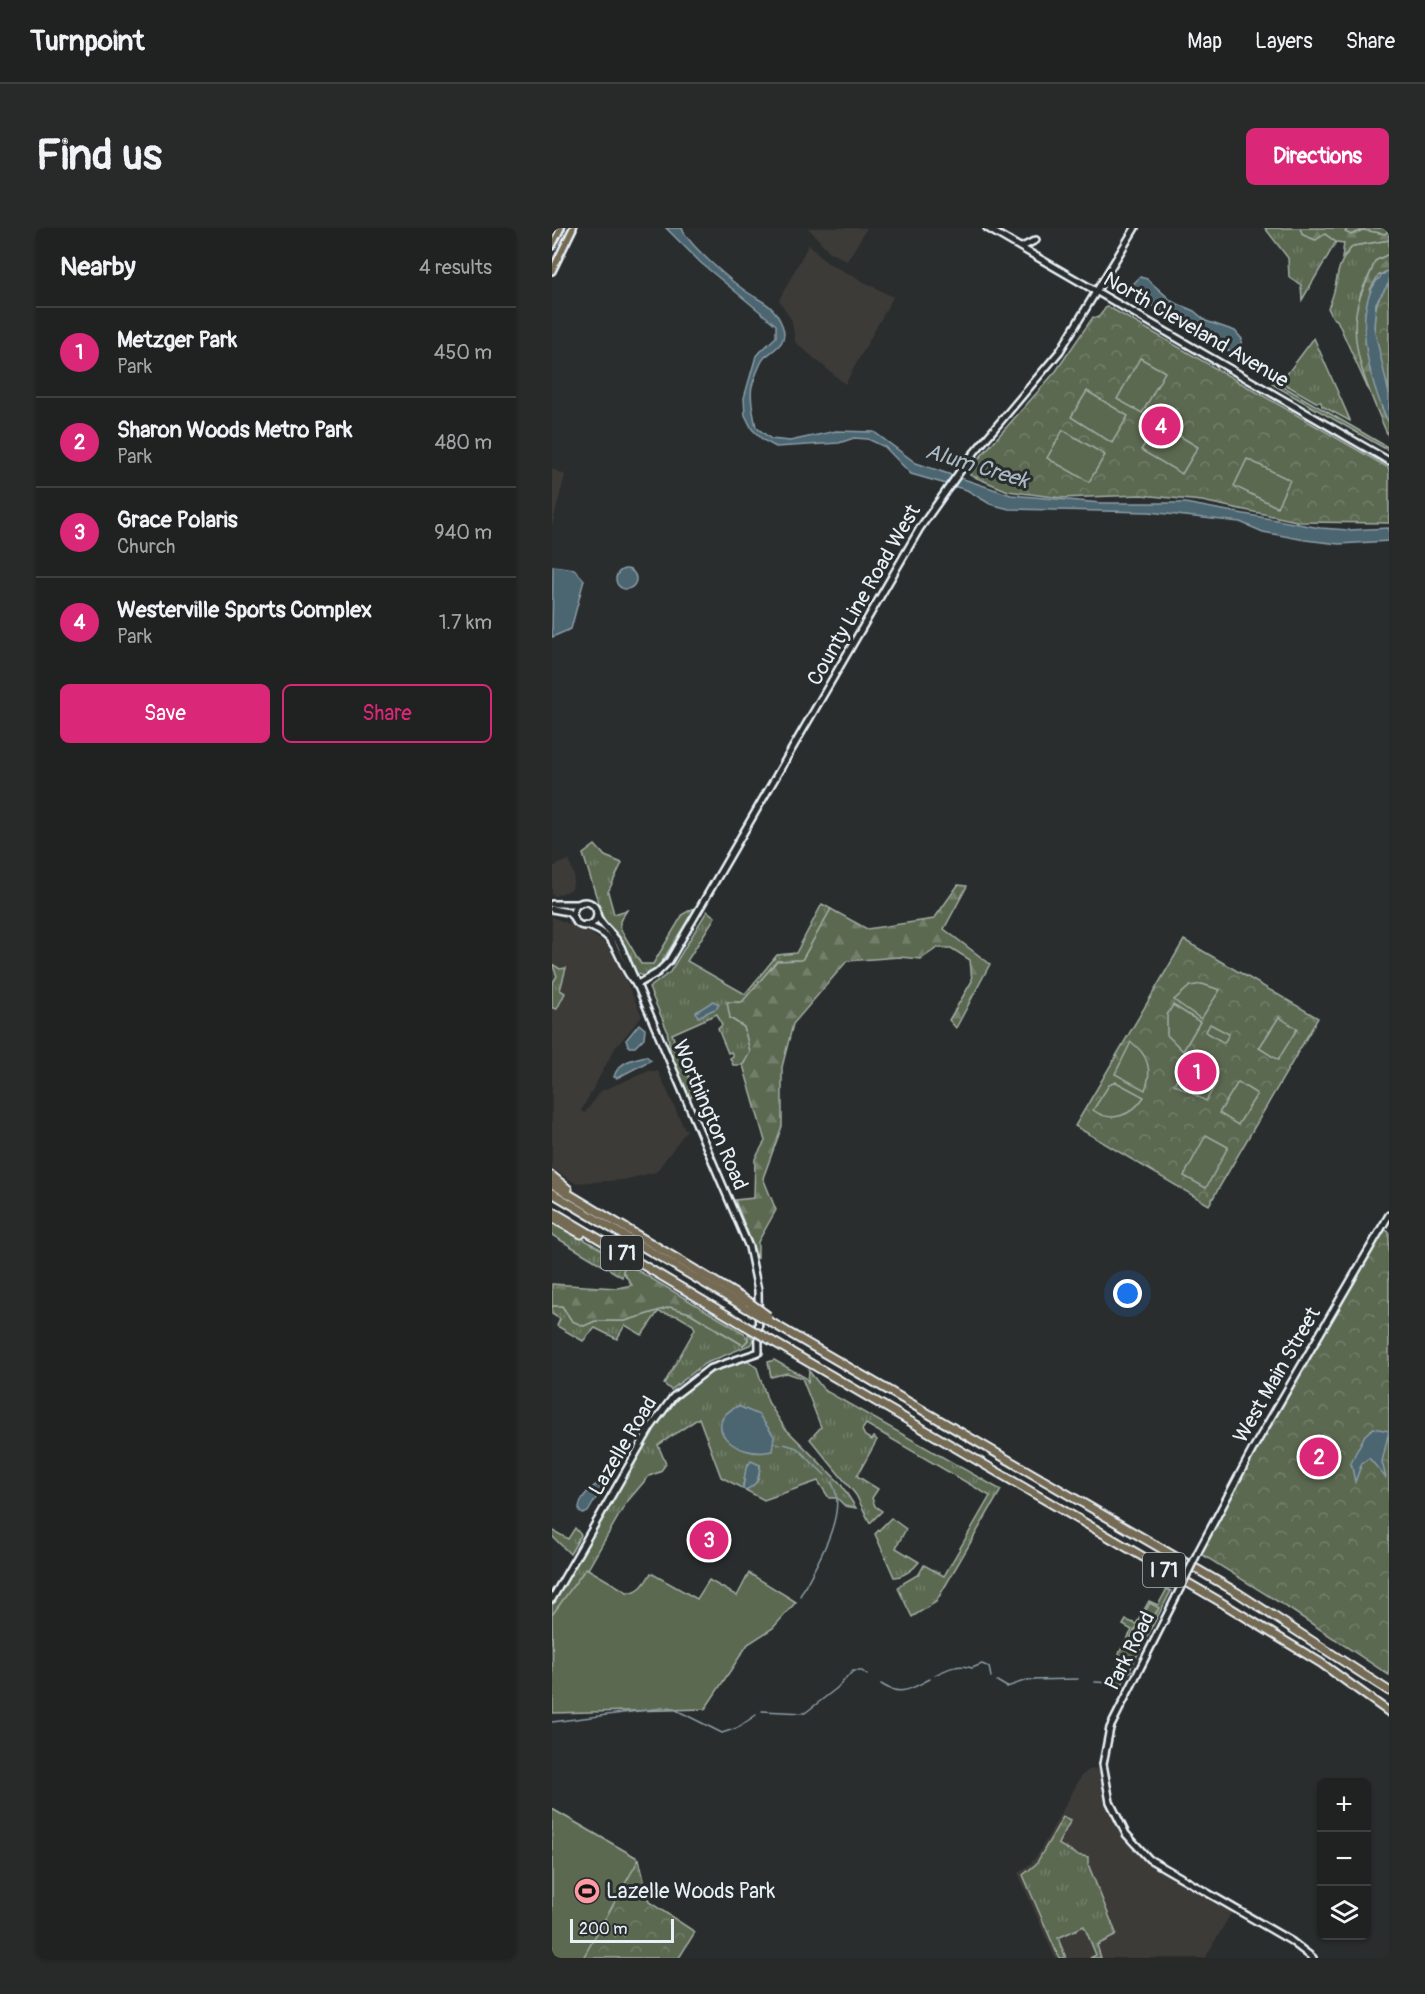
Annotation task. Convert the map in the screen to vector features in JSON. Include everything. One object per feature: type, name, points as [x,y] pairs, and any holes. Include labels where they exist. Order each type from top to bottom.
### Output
[{"type":"highway","points":[[552,1176],[581,1201]]},
{"type":"highway","points":[[552,1184],[748,1305]]},
{"type":"highway","name":"I 71","points":[[552,1193],[748,1305],[798,1338],[1238,1593],[1389,1691]]},
{"type":"highway","name":"I 71","points":[[552,1211],[1219,1601],[1321,1663],[1389,1712]]},
{"type":"highway","points":[[552,1218],[692,1294]]},
{"type":"main road","points":[[552,246],[561,228]]},
{"type":"main road","points":[[552,271],[573,228]]},
{"type":"main road","name":"North Cleveland Avenue","points":[[987,228],[1389,461]]},
{"type":"main road","name":"County Line Road West","points":[[636,985],[657,974],[669,961],[941,496],[968,460],[1041,376],[1098,292],[1135,228]]},
{"type":"main road","points":[[1020,247],[1036,240],[1035,256]]},
{"type":"main road","points":[[590,903],[596,908],[597,915],[594,921],[585,925],[568,912],[552,907],[590,903]]},
{"type":"main road","points":[[576,920],[574,910],[579,904]]},
{"type":"main road","name":"Worthington Road","points":[[597,915],[601,923],[616,936],[754,1260],[758,1290],[759,1352]]},
{"type":"main road","name":"Worthington Road","points":[[585,925],[608,936],[636,985]]},
{"type":"main road","name":"West Main Street","points":[[1198,1552],[1268,1422],[1389,1215]]},
{"type":"main road","name":"Lazelle Road","points":[[552,1599],[651,1427],[673,1397],[710,1369],[759,1352]]},
{"type":"main road","name":"Park Road","points":[[1198,1552],[1110,1728],[1103,1767],[1107,1794],[1126,1834],[1146,1856],[1291,1941],[1313,1958]]},
{"type":"shaded area","points":[[808,228],[867,228],[847,261],[829,251]]},
{"type":"shaded area","points":[[809,244],[826,262],[893,297],[845,384],[795,342],[792,321],[779,300]]},
{"type":"shaded area","points":[[552,469],[565,475],[552,526]]},
{"type":"shaded area","points":[[569,860],[574,876],[572,889],[555,896],[552,894],[552,867]]},
{"type":"shaded area","points":[[552,917],[587,931],[605,943],[616,959],[642,1016],[615,1048],[581,1111],[585,1113],[601,1091],[649,1071],[658,1071],[684,1128],[687,1130],[656,1172],[623,1180],[575,1183],[552,1168]]},
{"type":"shaded area","points":[[1103,1767],[1117,1819],[1141,1852],[1234,1908],[1205,1958],[1055,1958],[1018,1873],[1039,1853],[1082,1775],[1089,1770]]},
{"type":"green space","points":[[1265,228],[1300,228],[1303,235],[1315,240],[1325,234],[1336,242],[1302,300],[1301,285],[1289,277],[1288,258]]},
{"type":"green space","points":[[1300,228],[1347,228],[1345,232],[1351,235],[1363,230],[1385,234],[1389,230],[1389,240],[1353,246],[1342,258],[1344,243],[1336,242],[1325,234],[1316,240],[1303,235]]},
{"type":"green space","points":[[1348,228],[1389,228],[1389,230],[1385,234],[1363,230],[1351,235],[1345,232]]},
{"type":"green space","points":[[1389,240],[1389,254],[1375,261],[1361,292],[1358,308],[1358,343],[1368,389],[1337,320],[1333,318],[1328,308],[1339,269],[1346,254],[1353,246]]},
{"type":"green space","points":[[1389,254],[1389,270],[1378,276],[1370,290],[1382,409],[1389,423],[1389,438],[1364,374],[1359,357],[1355,324],[1358,302],[1375,261]]},
{"type":"green space","points":[[1389,283],[1389,394],[1378,352],[1374,322],[1381,295]]},
{"type":"green space","points":[[1107,306],[1389,468],[1389,523],[1301,522],[1202,501],[1141,495],[1061,498],[1008,491],[970,475],[974,464],[1056,371],[1093,317],[1098,318]]},
{"type":"green space","points":[[1314,338],[1350,421],[1322,406],[1321,402],[1316,402],[1281,382]]},
{"type":"green space","points":[[1140,358],[1165,372],[1142,413],[1117,399]]},
{"type":"green space","points":[[1274,381],[1389,448],[1389,451],[1272,384]]},
{"type":"green space","points":[[1087,391],[1128,416],[1112,443],[1071,417]]},
{"type":"green space","points":[[1158,423],[1198,447],[1182,474],[1141,450]]},
{"type":"green space","points":[[1063,430],[1105,455],[1089,482],[1047,458]]},
{"type":"green space","points":[[1247,459],[1290,480],[1277,507],[1234,486]]},
{"type":"green space","points":[[595,845],[605,856],[622,863],[608,892],[614,914],[627,910],[620,921],[620,928],[641,964],[653,964],[683,914],[696,907],[658,968],[643,976],[636,973],[618,935],[604,921],[583,854]]},
{"type":"green space","points":[[958,885],[967,886],[944,929],[990,964],[956,1028],[949,1020],[972,981],[970,960],[951,948],[937,948],[921,959],[899,957],[847,961],[793,1024],[782,1067],[782,1126],[763,1178],[776,1210],[758,1242],[758,1259],[735,1200],[754,1198],[755,1159],[765,1141],[743,1065],[750,1052],[744,1027],[730,1018],[727,1002],[742,1002],[777,961],[802,960],[831,909],[867,929],[934,919]]},
{"type":"green space","points":[[822,904],[831,909],[802,960],[777,961],[730,1018],[744,1027],[751,1052],[743,1065],[733,1065],[730,1058],[733,1056],[731,1052],[728,1053],[718,1029],[722,1025],[717,1014],[672,1034],[693,1087],[696,1087],[699,1094],[688,1098],[672,1063],[667,1030],[649,988],[670,972],[707,911],[715,917],[687,961],[745,994],[777,955],[796,953]]},
{"type":"green space","points":[[1184,940],[1318,1018],[1209,1205],[1075,1126]]},
{"type":"green space","points":[[552,964],[560,969],[566,968],[560,990],[565,993],[557,1009],[552,1008],[552,984],[557,976]]},
{"type":"green space","points":[[1202,984],[1220,990],[1201,1019],[1174,1000],[1190,986]]},
{"type":"green space","points":[[1173,1005],[1200,1022],[1183,1051],[1167,1035],[1167,1015]]},
{"type":"green space","points":[[1279,1017],[1297,1029],[1278,1060],[1259,1048]]},
{"type":"green space","points":[[1210,1024],[1229,1034],[1224,1043],[1206,1032]]},
{"type":"green space","points":[[1131,1042],[1145,1057],[1147,1063],[1149,1076],[1145,1090],[1115,1074]]},
{"type":"green space","points":[[1185,1064],[1217,1082],[1206,1101],[1174,1084]]},
{"type":"green space","points":[[1116,1082],[1144,1097],[1134,1109],[1121,1116],[1107,1116],[1093,1110],[1109,1085]]},
{"type":"green space","points":[[1238,1082],[1257,1094],[1238,1125],[1219,1113]]},
{"type":"green space","points":[[1206,1135],[1228,1147],[1206,1188],[1184,1176]]},
{"type":"green space","points":[[552,1221],[625,1263],[622,1277],[552,1235]]},
{"type":"green space","points":[[1382,1228],[1389,1232],[1389,1675],[1198,1552],[1254,1447]]},
{"type":"green space","points":[[625,1263],[744,1333],[748,1340],[743,1345],[690,1313],[670,1307],[625,1321],[595,1321],[584,1326],[572,1321],[562,1306],[552,1306],[552,1284],[617,1288],[632,1285],[623,1272]]},
{"type":"green space","points":[[552,1306],[562,1306],[572,1321],[584,1326],[595,1321],[625,1321],[670,1307],[690,1313],[743,1345],[748,1340],[748,1333],[754,1339],[752,1344],[704,1364],[671,1390],[664,1384],[695,1329],[693,1325],[678,1316],[658,1312],[642,1335],[625,1325],[617,1339],[595,1328],[583,1341],[557,1326],[560,1319],[552,1314]]},
{"type":"green space","points":[[745,1358],[757,1368],[768,1402],[784,1427],[840,1483],[856,1508],[845,1506],[837,1498],[829,1498],[818,1481],[764,1500],[745,1490],[721,1477],[699,1418],[658,1445],[666,1464],[660,1472],[649,1476],[626,1503],[557,1623],[552,1644],[552,1606],[655,1425],[683,1393],[705,1375]],"holes":[[[748,1464],[760,1465],[759,1474],[753,1486],[745,1490],[743,1485]]]},
{"type":"green space","points":[[774,1360],[806,1378],[808,1382],[809,1371],[824,1390],[1001,1490],[936,1602],[912,1617],[898,1588],[919,1574],[924,1565],[944,1576],[990,1496],[866,1424],[862,1430],[865,1436],[872,1440],[874,1437],[877,1440],[857,1476],[878,1489],[872,1498],[875,1506],[882,1511],[870,1523],[856,1495],[810,1439],[821,1427],[802,1378],[787,1373],[771,1377],[768,1362]]},
{"type":"green space","points":[[891,1518],[906,1529],[896,1548],[919,1562],[908,1572],[894,1577],[875,1534]]},
{"type":"green space","points":[[575,1528],[581,1535],[570,1554],[552,1536],[552,1530],[568,1539]]},
{"type":"green space","points":[[586,1568],[627,1592],[639,1589],[651,1573],[697,1599],[709,1580],[737,1596],[749,1573],[796,1602],[773,1628],[748,1644],[705,1709],[553,1713],[552,1615]]},
{"type":"green space","points":[[1167,1589],[1171,1591],[1119,1690],[1115,1688],[1116,1668],[1121,1657],[1119,1653],[1132,1630],[1123,1625],[1126,1620],[1136,1624],[1149,1601],[1158,1605]]},
{"type":"green space","points":[[1150,1603],[1159,1608],[1140,1642],[1131,1637]]},
{"type":"green space","name":"Lazelle Woods Park","points":[[552,1809],[639,1859],[649,1902],[695,1932],[679,1958],[552,1958]]},
{"type":"green space","name":"Lazelle Woods Park","points":[[552,1809],[639,1859],[583,1958],[552,1958]]},
{"type":"green space","points":[[1063,1817],[1071,1820],[1058,1844],[1077,1855],[1088,1857],[1088,1864],[1116,1933],[1115,1936],[1097,1945],[1101,1958],[1090,1958],[1096,1955],[1084,1926],[1058,1938],[1066,1958],[1059,1958],[1023,1875],[1036,1864]]},
{"type":"water","points":[[666,228],[682,228],[692,243],[711,262],[740,287],[768,305],[779,318],[784,331],[783,340],[763,360],[751,391],[756,427],[771,439],[790,441],[836,431],[874,432],[916,463],[1011,495],[1101,503],[1185,503],[1320,528],[1349,530],[1389,528],[1389,541],[1339,544],[1305,540],[1263,532],[1240,522],[1149,512],[1009,509],[990,504],[967,490],[911,474],[885,447],[868,439],[854,438],[839,443],[776,447],[763,440],[752,429],[745,415],[744,398],[756,356],[776,337],[776,325],[701,263]]},
{"type":"water","points":[[1389,270],[1389,283],[1376,303],[1374,327],[1389,394],[1389,423],[1369,365],[1365,342],[1365,320],[1368,300],[1376,283]]},
{"type":"water","points":[[1140,277],[1147,279],[1173,302],[1194,311],[1206,321],[1235,331],[1242,339],[1240,347],[1233,352],[1222,349],[1190,325],[1138,299],[1130,287]]},
{"type":"water","points":[[553,566],[574,569],[584,580],[571,629],[552,637]]},
{"type":"water","points":[[622,569],[630,569],[636,575],[636,583],[630,589],[622,589],[616,583],[616,575]]},
{"type":"water","points":[[713,1001],[719,1004],[717,1008],[698,1017],[696,1012]]},
{"type":"water","points":[[639,1024],[645,1029],[644,1038],[635,1047],[629,1047],[626,1040]]},
{"type":"water","points":[[646,1056],[651,1060],[617,1078],[614,1077],[622,1065]]},
{"type":"water","points":[[738,1406],[759,1415],[774,1436],[772,1451],[745,1450],[726,1439],[721,1431],[721,1422],[726,1413]]},
{"type":"water","points":[[1373,1428],[1389,1431],[1382,1462],[1386,1478],[1369,1458],[1362,1463],[1355,1482],[1351,1462],[1365,1435]]},
{"type":"water","points":[[751,1461],[760,1465],[759,1474],[755,1483],[745,1490],[743,1488],[746,1468]]},
{"type":"water","points":[[607,1479],[588,1512],[583,1514],[579,1511],[584,1496],[597,1484]]},
{"type":"waterway","points":[[774,1443],[780,1444]]},
{"type":"waterway","points":[[784,1444],[797,1448],[825,1475]]},
{"type":"waterway","points":[[800,1596],[834,1523],[837,1508],[836,1494],[831,1482]]},
{"type":"waterway","points":[[935,1675],[953,1667],[972,1668],[982,1664],[989,1667],[991,1677]]},
{"type":"waterway","points":[[1095,1682],[1112,1683],[1133,1670]]},
{"type":"waterway","points":[[762,1711],[805,1713],[837,1688],[853,1671],[862,1671],[867,1675]]},
{"type":"waterway","points":[[881,1684],[900,1691],[930,1679]]},
{"type":"waterway","points":[[997,1681],[1007,1687],[1027,1680],[1078,1679]]},
{"type":"waterway","points":[[552,1722],[670,1707],[722,1733],[737,1728],[756,1715]]},
{"type":"place","name":"Westerville Sports Complex","points":[[1161,426]]},
{"type":"place","name":"Metzger Park","points":[[1197,1072]]},
{"type":"place","name":"Sharon Woods Metro Park","points":[[1319,1457]]},
{"type":"place","name":"Grace Polaris","points":[[709,1540]]},
{"type":"place","name":"Lazelle Woods Park","points":[[587,1891]]},
{"type":"water label","name":"Alum Creek","points":[[977,466]]}]
